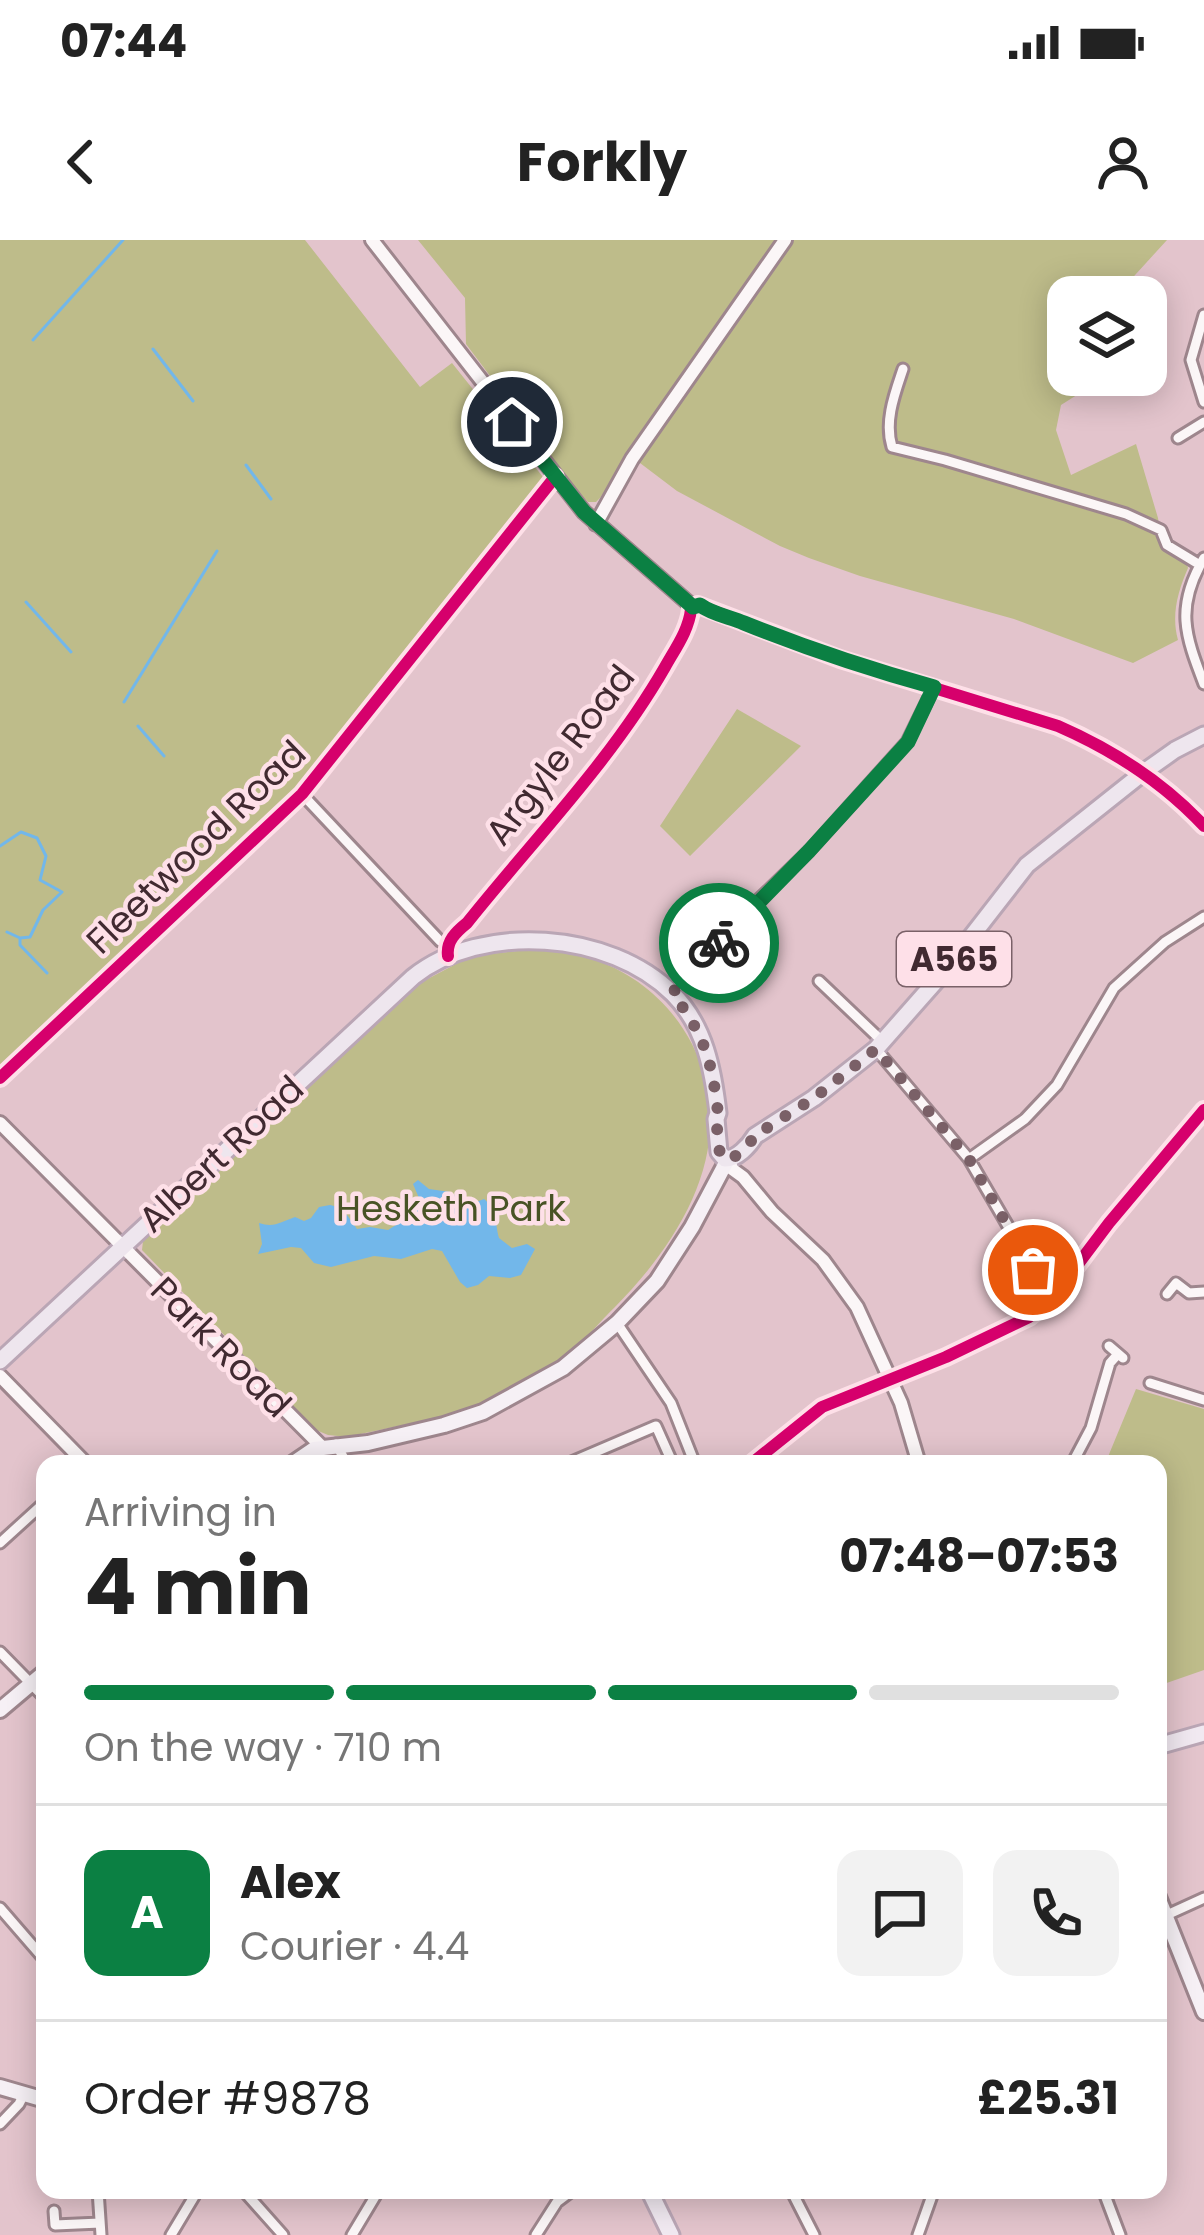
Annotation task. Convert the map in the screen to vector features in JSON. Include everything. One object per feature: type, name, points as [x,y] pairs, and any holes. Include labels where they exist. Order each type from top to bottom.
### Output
[{"type":"highway","name":"A565","points":[[729,1149],[814,1098],[879,1045],[943,973],[1027,865],[1144,772],[1204,736]]},
{"type":"highway","name":"Albert Road","points":[[0,1361],[413,977],[448,951],[505,942],[579,944],[634,968],[672,993]]},
{"type":"highway","points":[[672,993],[711,1059],[716,1119],[729,1149]]},
{"type":"main road","points":[[303,1455],[444,1425],[502,1404],[563,1368],[658,1281],[721,1176],[729,1149]]},
{"type":"main road","points":[[0,1710],[36,1680]]},
{"type":"main road","points":[[1167,1743],[1204,1733]]},
{"type":"main road","points":[[1167,1930],[1204,2012]]},
{"type":"main road","points":[[0,2087],[36,2097]]},
{"type":"main road","points":[[653,2199],[671,2235]]},
{"type":"street","points":[[372,240],[555,477],[596,524],[696,612],[728,616],[839,659],[1058,726],[1144,772],[1204,826]]},
{"type":"street","points":[[596,524],[632,459],[785,240]]},
{"type":"street","points":[[1204,315],[1191,360],[1204,402]]},
{"type":"street","points":[[903,369],[892,400],[892,448],[1126,514],[1161,530],[1167,545],[1202,562],[1186,602],[1184,626],[1204,684]]},
{"type":"street","points":[[1178,438],[1204,422]]},
{"type":"street","name":"Fleetwood Road","points":[[0,1078],[302,794],[555,477]]},
{"type":"street","name":"Argyle Road","points":[[448,951],[457,931],[619,737],[696,612]]},
{"type":"street","points":[[672,993],[908,742],[934,687]]},
{"type":"street","points":[[302,794],[448,951]]},
{"type":"street","points":[[969,1159],[1024,1119],[1058,1085],[1114,988],[1165,942],[1204,917]]},
{"type":"street","points":[[467,923],[472,948]]},
{"type":"street","points":[[820,982],[879,1045],[969,1159],[1051,1300]]},
{"type":"street","points":[[762,1455],[822,1407],[946,1358],[1029,1317],[1051,1300],[1108,1223],[1204,1110]]},
{"type":"street","name":"Park Road","points":[[0,1123],[338,1455]]},
{"type":"street","points":[[729,1149],[743,1177],[840,1281],[857,1306],[901,1403],[916,1455]]},
{"type":"street","points":[[1167,1294],[1176,1283],[1189,1293],[1204,1292]]},
{"type":"street","points":[[617,1323],[671,1403],[691,1455]]},
{"type":"street","points":[[1077,1455],[1091,1428],[1116,1352]]},
{"type":"street","points":[[0,1376],[77,1455]]},
{"type":"street","points":[[1150,1383],[1204,1400]]},
{"type":"street","points":[[588,1455],[676,1414]]},
{"type":"street","points":[[656,1426],[669,1455]]},
{"type":"street","points":[[0,1543],[36,1510]]},
{"type":"street","points":[[0,1652],[36,1689]]},
{"type":"street","points":[[1167,1914],[1204,1898]]},
{"type":"street","points":[[0,1908],[36,1950]]},
{"type":"street","points":[[0,2124],[24,2094]]},
{"type":"street","points":[[54,2211],[55,2225],[101,2229],[99,2199]]},
{"type":"street","points":[[171,2235],[193,2199]]},
{"type":"street","points":[[253,2199],[284,2235]]},
{"type":"street","points":[[352,2235],[374,2199]]},
{"type":"street","points":[[536,2235],[561,2199]]},
{"type":"street","points":[[796,2199],[814,2235]]},
{"type":"street","points":[[918,2235],[931,2199]]},
{"type":"street","points":[[1106,2199],[1120,2235]]},
{"type":"green space","points":[[0,240],[305,240],[420,387],[452,363],[543,477],[446,609],[300,785],[0,1068]]},
{"type":"green space","points":[[418,240],[1167,240],[1134,276],[1047,276],[1047,396],[1075,396],[1061,405],[1056,430],[1071,475],[1136,444],[1162,545],[1188,568],[1177,603],[1178,640],[1133,663],[1014,619],[860,576],[780,546],[677,491],[640,463],[624,463],[600,498],[588,502],[466,344],[465,298]]},
{"type":"green space","points":[[737,709],[801,746],[690,856],[660,826]]},
{"type":"green space","name":"Hesketh Park","points":[[545,948],[590,958],[636,981],[662,1002],[692,1044],[706,1081],[710,1117],[698,1186],[683,1219],[640,1280],[587,1336],[522,1382],[474,1407],[428,1420],[348,1437],[316,1430],[142,1250],[143,1241],[422,982],[471,956]]},
{"type":"green space","points":[[1136,1389],[1204,1409],[1204,1670],[1167,1683],[1167,1455],[1109,1455]]},
{"type":"water","points":[[418,1180],[468,1205],[484,1199],[493,1212],[499,1238],[512,1248],[527,1244],[535,1249],[521,1275],[489,1276],[467,1288],[442,1251],[432,1249],[401,1259],[374,1256],[331,1267],[314,1263],[301,1248],[258,1254],[262,1244],[259,1223],[273,1225],[295,1217],[304,1221],[319,1207],[342,1208],[357,1229],[388,1230],[407,1205],[419,1198],[413,1184]]},
{"type":"waterway","points":[[33,340],[123,240]]},
{"type":"waterway","points":[[153,349],[193,401]]},
{"type":"waterway","points":[[246,465],[271,499]]},
{"type":"waterway","points":[[124,702],[217,551]]},
{"type":"waterway","points":[[26,602],[71,652]]},
{"type":"waterway","points":[[138,726],[164,756]]},
{"type":"waterway","points":[[0,846],[21,832],[37,838],[46,856],[40,880],[62,892],[43,910],[30,937],[7,932]]},
{"type":"waterway","points":[[20,938],[20,945],[47,973]]},
{"type":"cycle path","points":[[0,1078],[302,794],[555,477]]},
{"type":"cycle path","points":[[448,956],[453,937],[621,735],[677,646],[691,609],[698,605],[840,659],[1058,726],[1136,768],[1204,826]]},
{"type":"cycle path","points":[[762,1455],[822,1407],[946,1357],[1029,1317],[1051,1300],[1204,1110]]},
{"type":"way so far","points":[[719,943],[672,993],[711,1059],[720,1155],[735,1157],[754,1136],[814,1098],[876,1049],[969,1159],[1033,1270]]},
{"type":"route","points":[[512,422],[584,512],[693,607],[700,605],[839,659],[934,687],[908,742],[719,943]]}]
